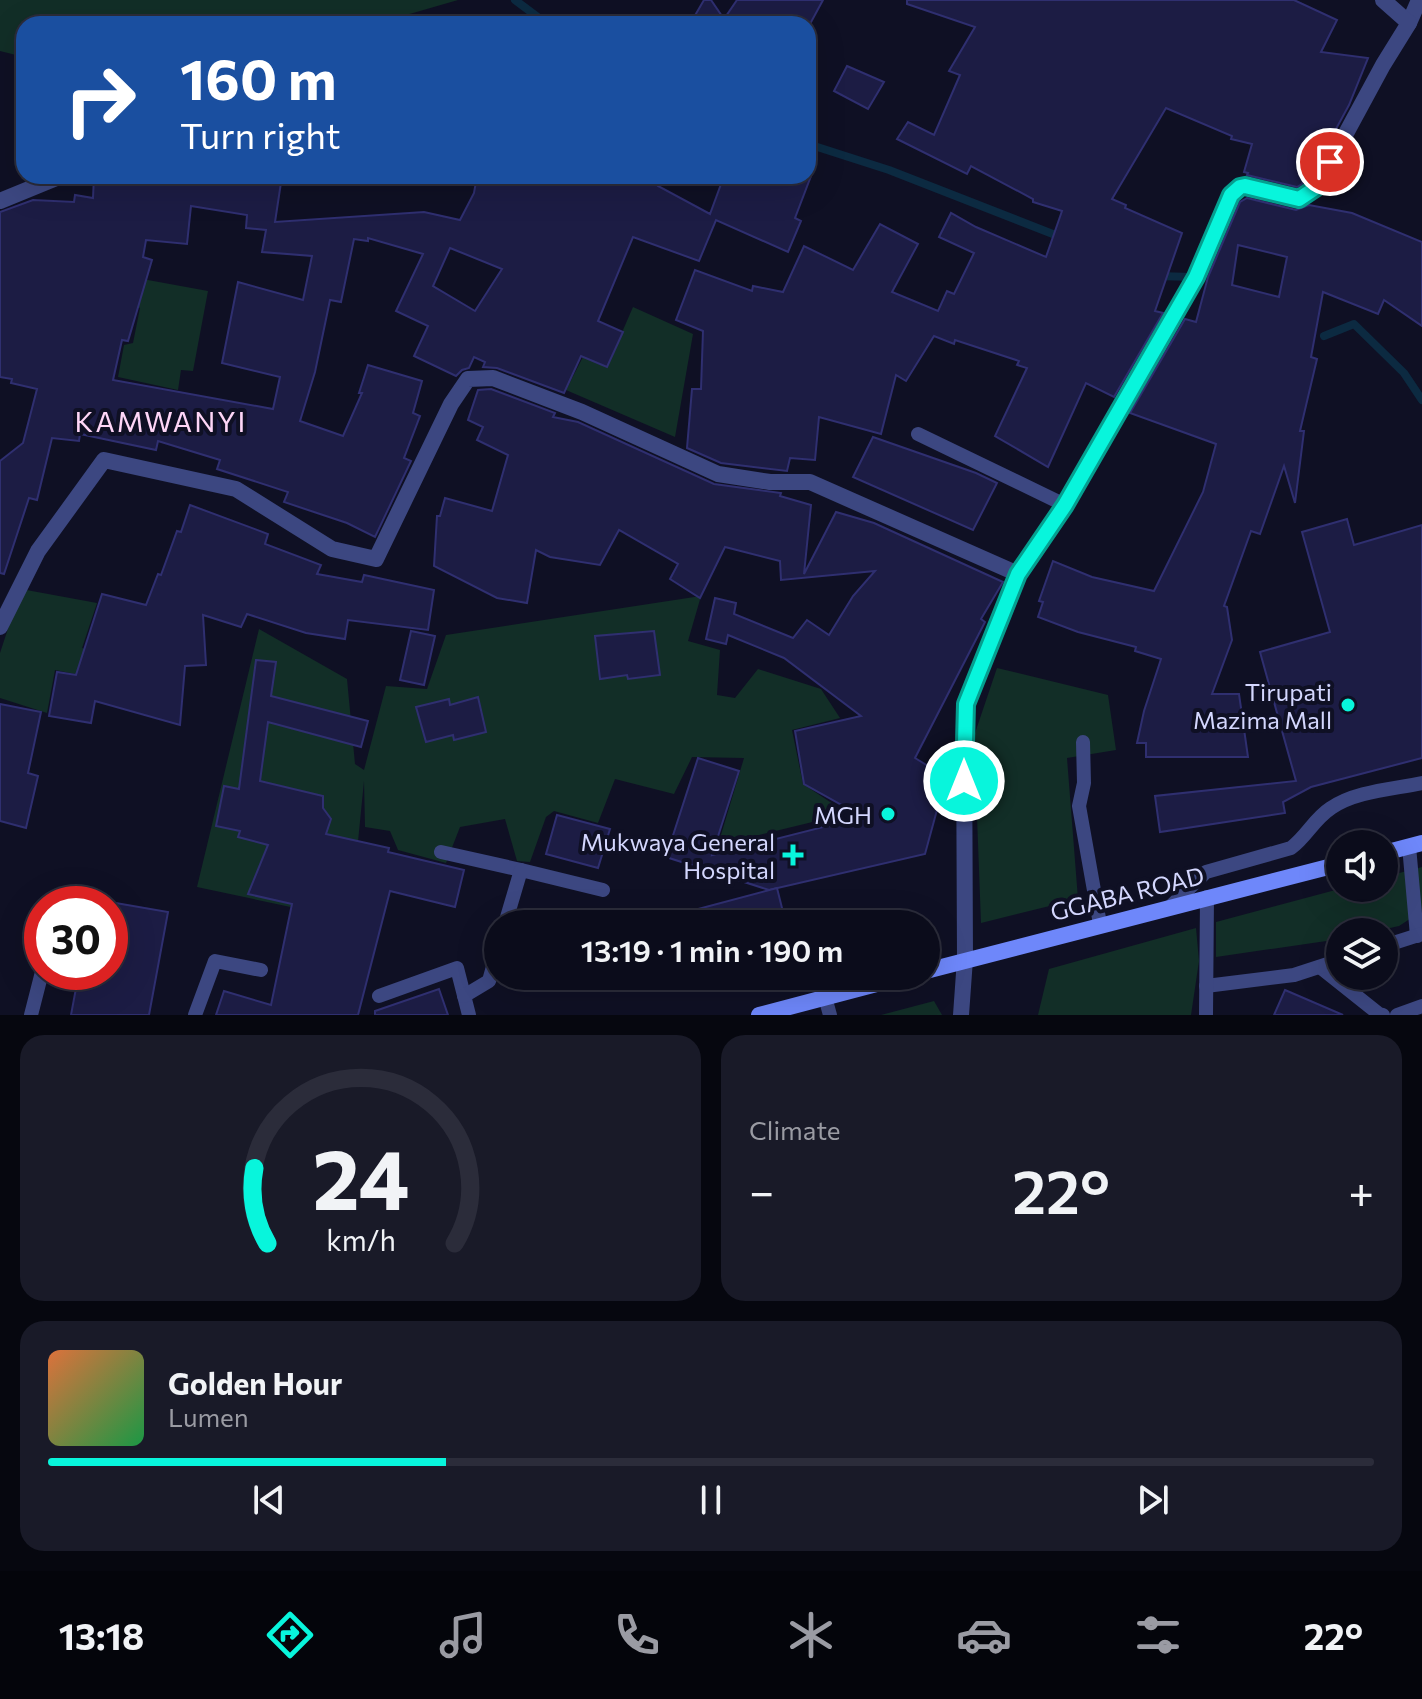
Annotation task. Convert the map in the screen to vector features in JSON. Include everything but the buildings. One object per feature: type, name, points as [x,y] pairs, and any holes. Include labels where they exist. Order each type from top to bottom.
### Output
[{"type":"main road","name":"GGABA ROAD","points":[[940,967],[1326,867]]},
{"type":"main road","points":[[759,1015],[831,990]]},
{"type":"street","points":[[1383,0],[1409,23]]},
{"type":"street","points":[[961,1015],[965,959],[966,704],[1018,574],[1065,505],[1196,277],[1231,195],[1245,186],[1299,199],[1317,187],[1419,0]]},
{"type":"street","points":[[0,201],[41,184]]},
{"type":"street","points":[[0,627],[38,551],[104,460],[236,489],[332,549],[376,559],[451,404],[468,379],[493,378],[582,412],[718,474],[770,482],[810,482],[1018,574]]},
{"type":"lane","points":[[918,434],[1065,505]]},
{"type":"lane","points":[[1083,742],[1084,783],[1079,806],[1100,924]]},
{"type":"lane","points":[[1171,906],[1206,872],[1291,848],[1333,805],[1422,783]]},
{"type":"lane","points":[[1398,942],[1419,935],[1416,845]]},
{"type":"lane","points":[[441,852],[603,890]]},
{"type":"lane","points":[[509,910],[521,870]]},
{"type":"lane","points":[[1206,1015],[1207,897]]},
{"type":"lane","points":[[195,1015],[215,961],[261,970]]},
{"type":"lane","points":[[1206,986],[1294,975],[1326,965]]},
{"type":"lane","points":[[1320,967],[1383,1015]]},
{"type":"lane","points":[[379,996],[457,968],[469,1015]]},
{"type":"lane","points":[[464,996],[484,984]]},
{"type":"lane","points":[[31,1015],[37,990]]},
{"type":"lane","points":[[830,1015],[834,990]]},
{"type":"lane","points":[[1397,1015],[1422,1006]]},
{"type":"green space","points":[[0,0],[458,0],[403,16],[16,16],[16,55],[0,51]]},
{"type":"green space","points":[[115,274],[208,291],[193,371],[181,370],[178,390],[118,377],[124,345],[133,343],[140,308],[108,300]]},
{"type":"green space","points":[[633,307],[693,334],[675,437],[566,390],[583,357],[607,367]]},
{"type":"green space","points":[[21,589],[97,603],[82,648],[118,659],[106,680],[55,670],[47,713],[0,698],[0,653]]},
{"type":"green space","points":[[701,596],[688,641],[720,650],[717,695],[735,698],[758,669],[821,689],[840,718],[792,730],[803,784],[833,804],[829,818],[718,845],[744,758],[692,757],[674,794],[615,779],[598,823],[554,811],[546,817],[530,862],[517,861],[505,819],[460,827],[446,863],[398,850],[390,831],[365,827],[364,781],[354,882],[333,916],[197,887],[259,629],[347,679],[355,764],[364,770],[386,686],[427,689],[446,635]]},
{"type":"green space","points":[[997,668],[1108,695],[1116,750],[1067,758],[1078,899],[981,923],[974,736]]},
{"type":"green space","points":[[1422,867],[1422,911],[1399,926],[1398,918],[1326,918],[1326,941],[1216,957],[1216,922],[1326,893],[1326,902],[1398,902],[1398,873]]},
{"type":"green space","points":[[1196,928],[1199,961],[1191,1015],[1038,1015],[1049,969]]},
{"type":"green space","points":[[934,1001],[942,1015],[881,1015]]},
{"type":"waterway","points":[[515,0],[536,16]]},
{"type":"waterway","points":[[816,147],[889,170],[1063,238]]},
{"type":"waterway","points":[[1157,276],[1192,277]]},
{"type":"waterway","points":[[1324,336],[1354,324],[1404,373],[1422,400]]},
{"type":"place","name":"Tirupati Mazima Mall","points":[[1348,705]]},
{"type":"place","name":"MGH","points":[[888,814]]},
{"type":"place","name":"Mukwaya General Hospital","points":[[793,855]]},
{"type":"district","name":"KAMWANYI","points":[[161,421]]},
{"type":"route","points":[[964,781],[966,704],[1018,574],[1065,505],[1196,277],[1231,195],[1245,186],[1299,199],[1317,187],[1330,162]]}]
